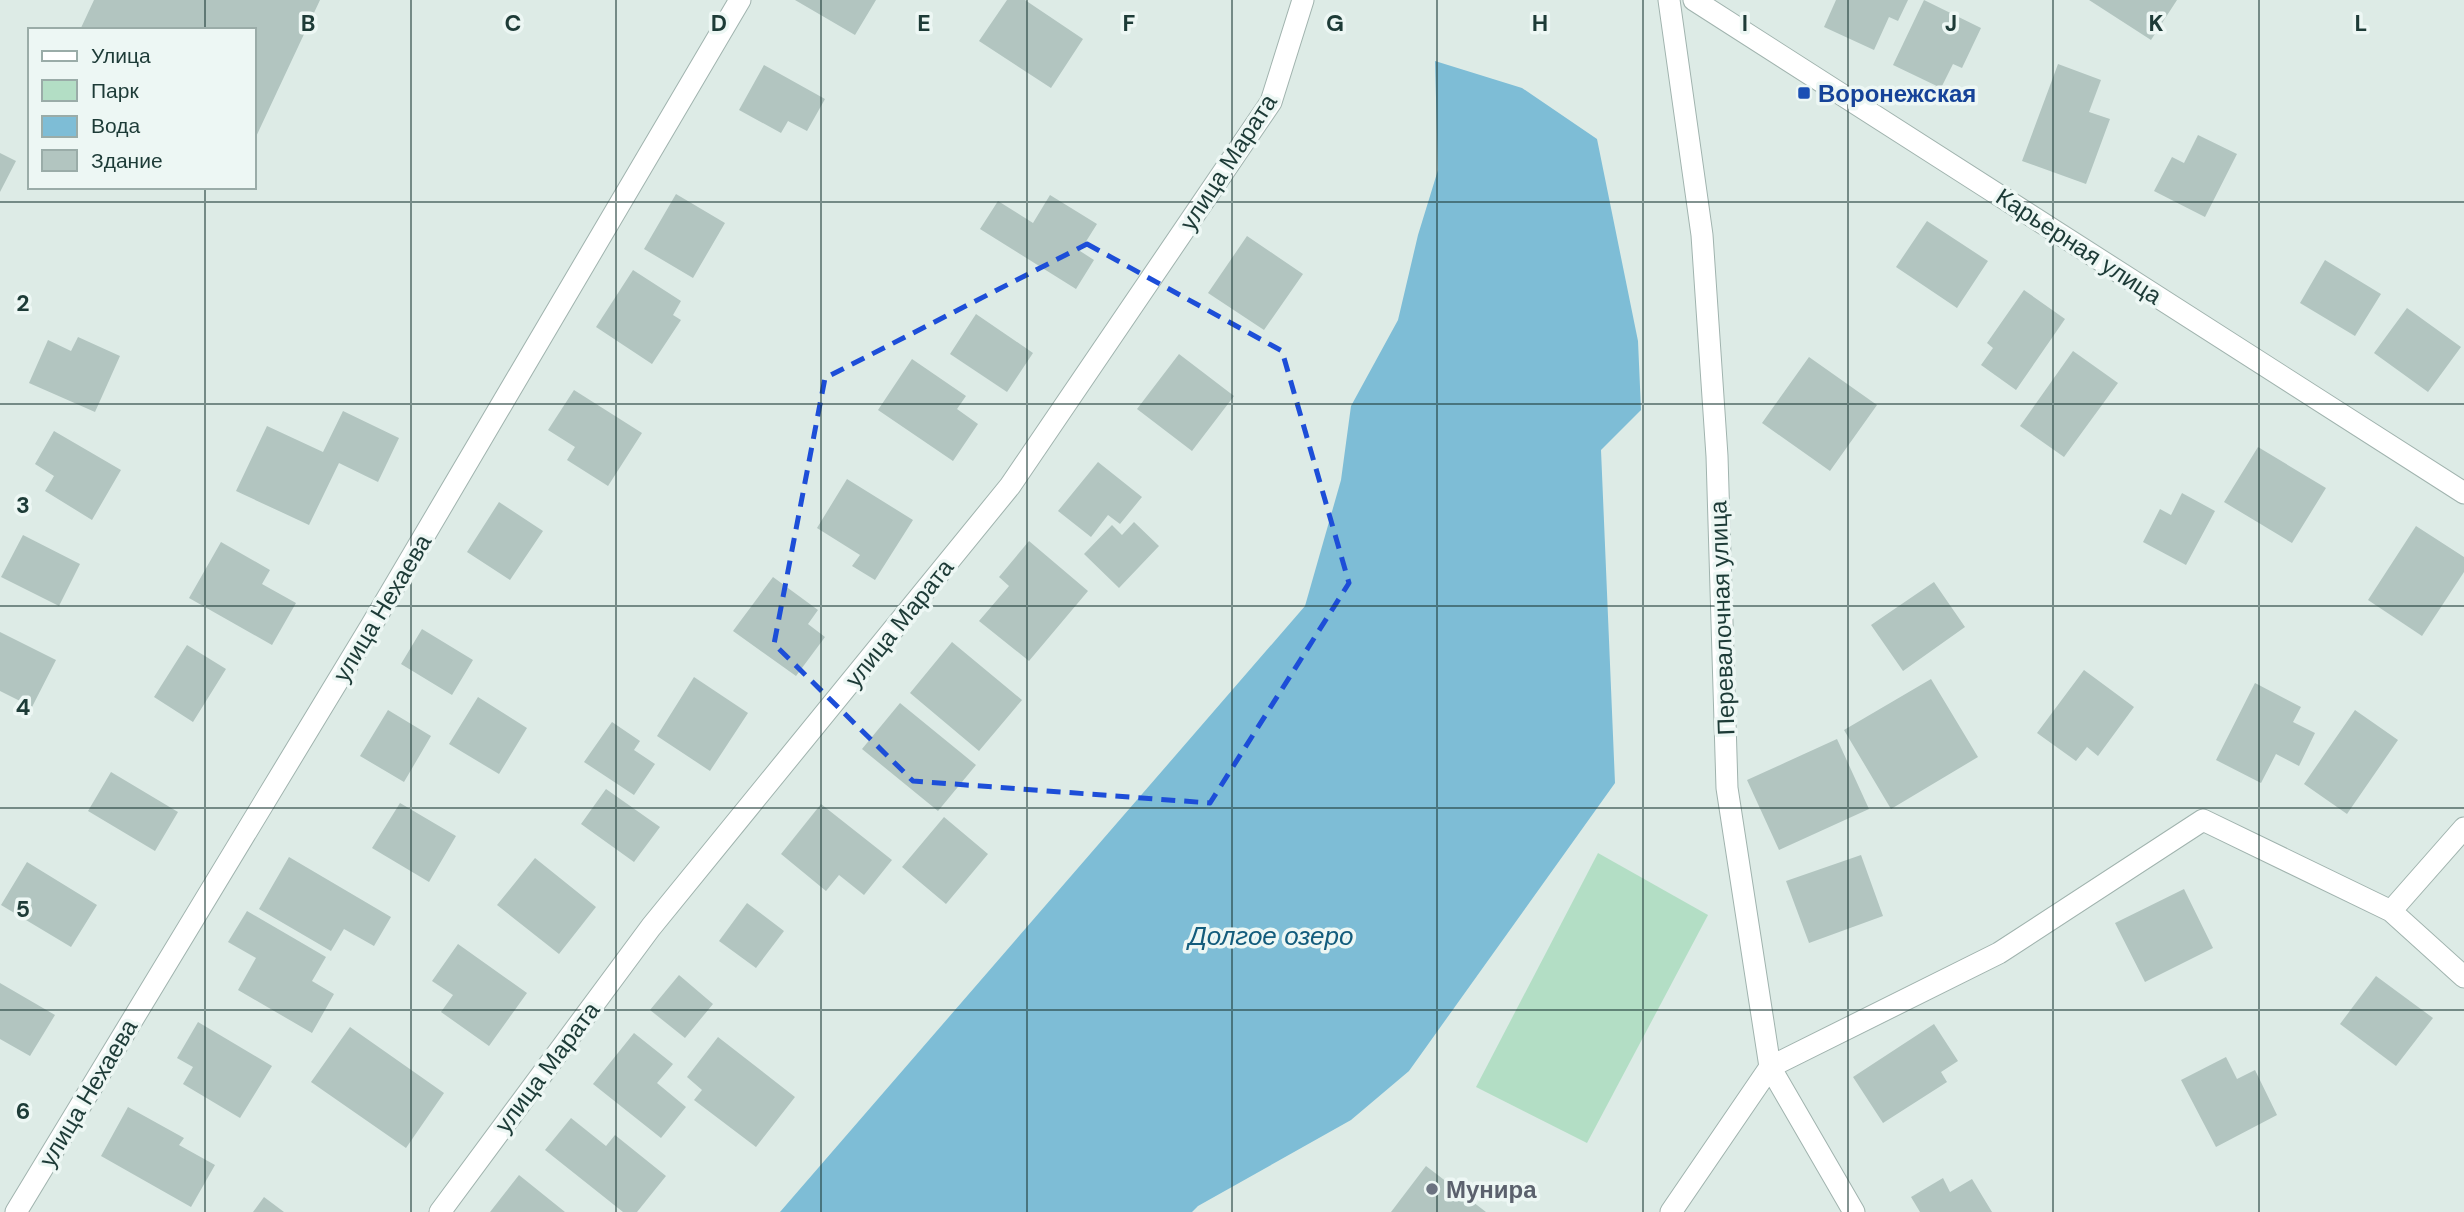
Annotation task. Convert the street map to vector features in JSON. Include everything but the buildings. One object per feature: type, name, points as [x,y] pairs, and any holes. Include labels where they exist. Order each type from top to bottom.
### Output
[{"type":"street","name":"улица Нехаева","points":[[16,1212],[371,626],[740,0]]},
{"type":"street","name":"улица Марата","points":[[440,1212],[651,927],[1010,486],[1271,102],[1303,0]]},
{"type":"street","name":"Перевалочная улица","points":[[1669,0],[1703,248],[1717,456],[1727,789],[1770,1067],[1854,1212]]},
{"type":"street","name":"Карьерная улица","points":[[1694,0],[2464,493]]},
{"type":"street","points":[[1671,1212],[1770,1067],[1999,953],[2203,820],[2391,911],[2464,977]]},
{"type":"street","points":[[2391,911],[2464,828]]},
{"type":"highlighted area","points":[[1087,244],[1282,351],[1349,583],[1210,803],[913,781],[774,644],[825,378]]},
{"type":"green space","points":[[1598,853],[1708,915],[1587,1143],[1476,1087]]},
{"type":"water","name":"Долгое озеро","points":[[1435,61],[1522,88],[1597,139],[1638,341],[1641,410],[1601,450],[1615,783],[1409,1071],[1351,1120],[1198,1206],[1192,1212],[780,1212],[1305,606],[1341,480],[1351,406],[1398,320],[1418,235],[1438,170]]},
{"type":"place","name":"Воронежская","points":[[1804,93]]},
{"type":"place","name":"Мунира","points":[[1432,1189]]}]
